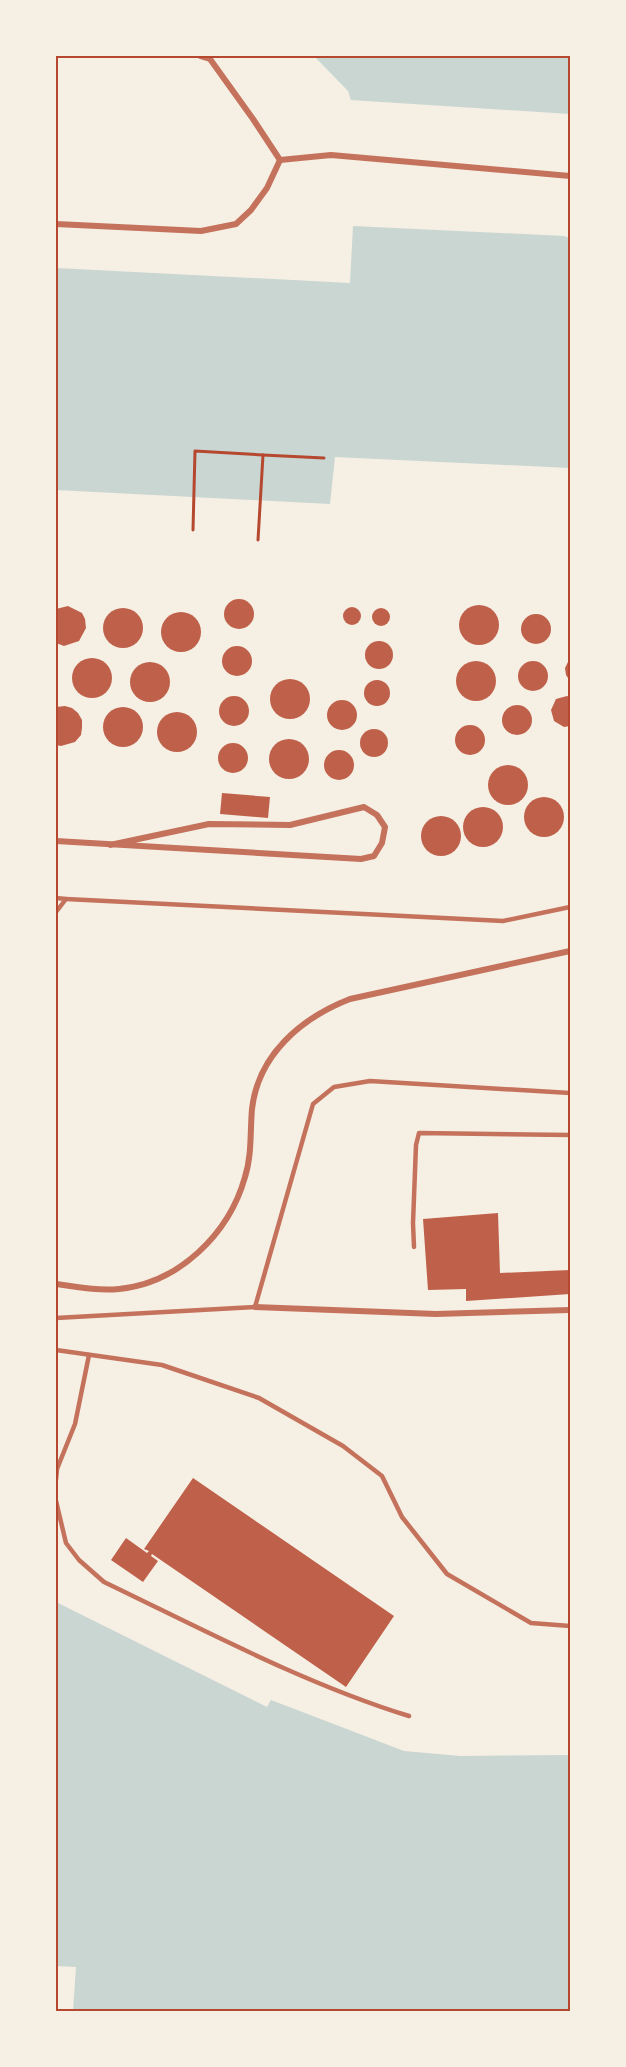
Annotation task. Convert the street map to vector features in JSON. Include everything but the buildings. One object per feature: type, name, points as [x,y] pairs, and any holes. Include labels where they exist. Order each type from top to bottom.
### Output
[{"type":"street","points":[[200,56],[210,59],[280,160]]},
{"type":"street","points":[[280,160],[331,155],[570,176]]},
{"type":"street","points":[[56,224],[201,231],[236,224],[251,210],[267,188],[280,160]]},
{"type":"street","points":[[56,841],[110,845],[361,859],[374,856],[382,843],[385,827],[377,815],[364,807],[290,825],[209,824],[110,845]]},
{"type":"street","points":[[56,1284],[100,1290],[138,1285],[182,1266],[204,1248],[229,1214],[245,1178],[252,1134],[252,1111],[258,1085],[277,1048],[286,1038],[329,1007],[350,999],[570,951]]},
{"type":"street","points":[[255,1306],[436,1314],[570,1310]]},
{"type":"lane","points":[[56,898],[503,921],[570,907]]},
{"type":"lane","points":[[56,912],[66,899]]},
{"type":"lane","points":[[56,1318],[255,1306],[313,1104],[334,1087],[370,1081],[570,1093]]},
{"type":"lane","points":[[414,1247],[412,1223],[416,1145],[419,1133],[570,1135]]},
{"type":"lane","points":[[56,1350],[162,1365],[259,1398],[343,1446],[382,1476],[402,1517],[447,1574],[531,1623],[570,1626]]},
{"type":"lane","points":[[56,1479],[57,1469],[75,1424],[89,1355]]},
{"type":"lane","points":[[56,1501],[66,1543],[79,1560],[104,1582],[306,1678],[364,1702],[409,1716]]},
{"type":"path","points":[[193,531],[195,452],[324,458]]},
{"type":"path","points":[[258,540],[263,455]]},
{"type":"shaded area","points":[[314,56],[570,56],[570,114],[351,100],[348,91]]},
{"type":"shaded area","points":[[353,226],[570,238],[570,468],[335,457],[330,504],[56,490],[56,268],[350,283]]},
{"type":"shaded area","points":[[56,1602],[267,1707],[271,1700],[404,1751],[460,1756],[570,1755],[570,2011],[73,2011],[76,1967],[56,1966]]}]
